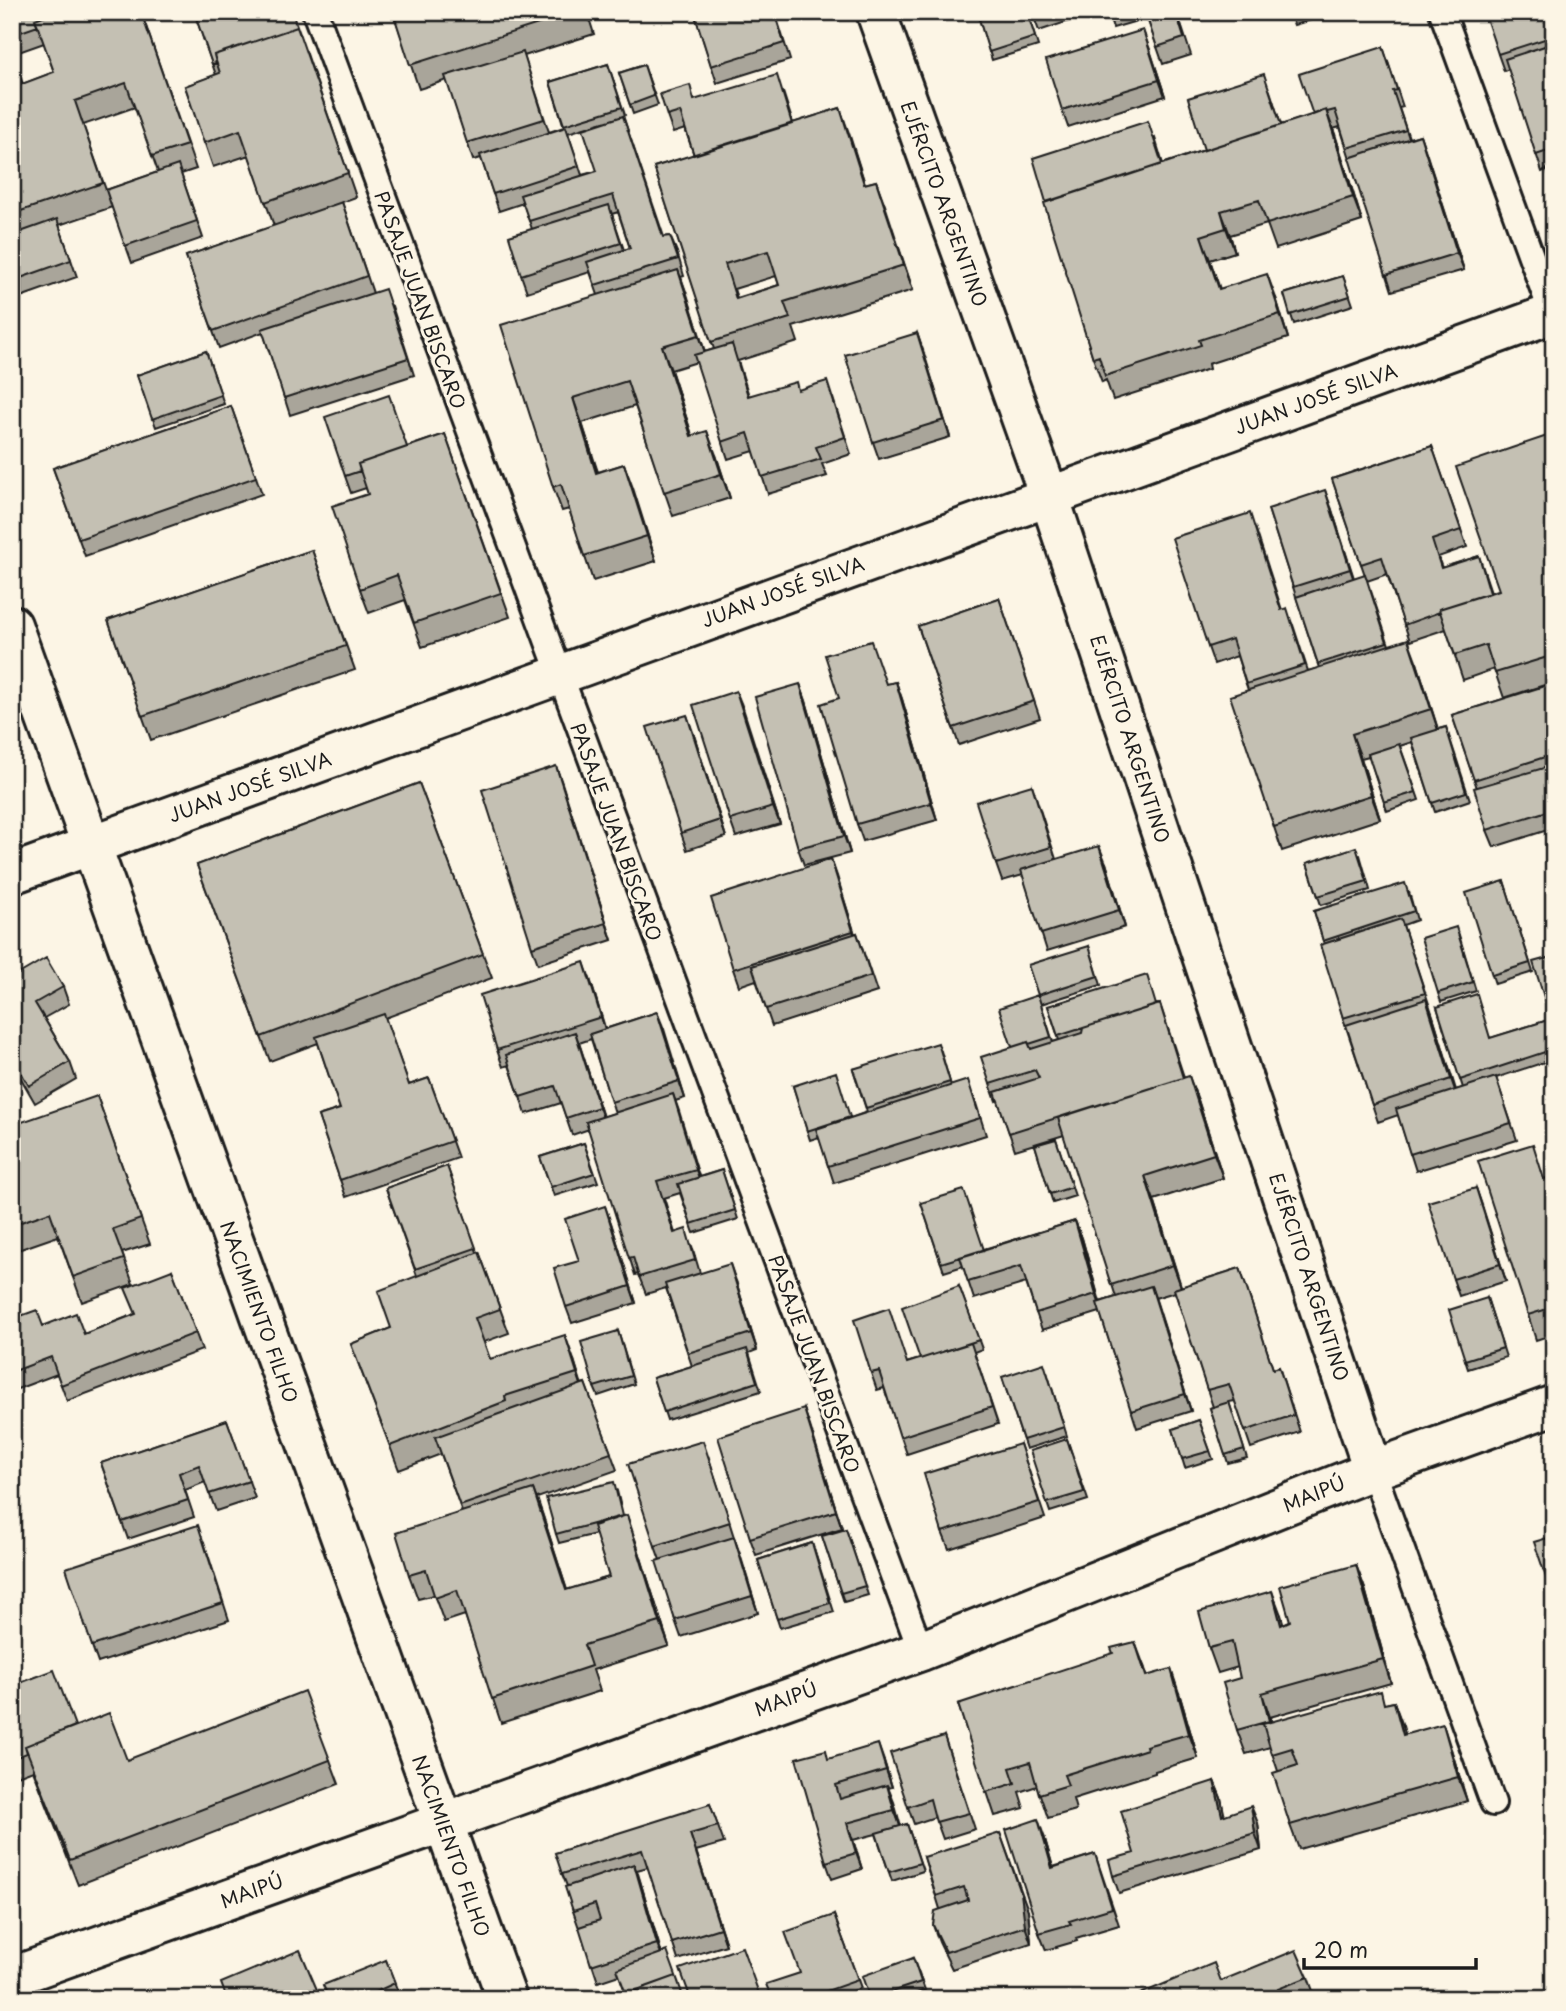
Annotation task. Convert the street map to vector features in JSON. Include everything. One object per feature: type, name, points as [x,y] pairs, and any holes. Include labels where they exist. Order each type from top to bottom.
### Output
[{"type":"street","name":"EJÉRCITO ARGENTINO","points":[[876,12],[1049,496],[1373,1470]]},
{"type":"street","name":"JUAN JOSÉ SILVA","points":[[12,874],[557,674],[1553,315]]},
{"type":"street","name":"NACIMIENTO FILHO","points":[[12,625],[507,1999]]},
{"type":"street","name":"MAIPÚ","points":[[12,1977],[921,1651],[1373,1470],[1554,1405]]},
{"type":"lane","name":"PASAJE JUAN BISCARO","points":[[315,12],[557,674],[921,1651]]},
{"type":"lane","points":[[1442,12],[1553,315]]},
{"type":"lane","points":[[1373,1470],[1493,1803]]},
{"type":"building","points":[[12,12],[54,12],[35,19],[38,26],[12,35]]},
{"type":"building","points":[[54,12],[141,12],[187,145],[152,156],[126,83],[75,101],[103,183],[12,214],[12,55],[22,84],[54,72],[35,19]]},
{"type":"building","points":[[194,12],[292,12],[300,34],[297,27],[214,55],[216,63],[212,64]]},
{"type":"building","points":[[393,12],[576,12],[410,65]]},
{"type":"building","points":[[694,12],[774,12],[784,43],[711,66]]},
{"type":"building","points":[[977,12],[1027,12],[1035,37],[989,52]]},
{"type":"building","points":[[1145,12],[1176,12],[1184,38],[1157,47]]},
{"type":"building","points":[[1484,12],[1554,12],[1554,36],[1498,54]]},
{"type":"building","points":[[297,27],[348,173],[265,202],[240,130],[204,143],[185,86],[220,73],[214,55]]},
{"type":"building","points":[[1143,30],[1159,80],[1062,110],[1046,60]]},
{"type":"building","points":[[1554,43],[1554,149],[1536,155],[1505,59]]},
{"type":"building","points":[[1383,47],[1397,90],[1393,91],[1406,130],[1347,148],[1335,110],[1313,115],[1299,74]]},
{"type":"building","points":[[523,52],[544,119],[467,143],[445,76]]},
{"type":"building","points":[[608,64],[622,107],[564,125],[550,82]]},
{"type":"building","points":[[644,65],[654,96],[630,105],[619,73]]},
{"type":"building","points":[[1264,74],[1281,125],[1204,150],[1188,98]]},
{"type":"building","points":[[777,75],[792,124],[694,155],[680,112],[667,116],[660,94],[690,85],[694,100]]},
{"type":"building","points":[[840,108],[864,184],[876,181],[904,265],[784,302],[790,318],[711,342],[654,167]],"holes":[[[768,251],[779,285],[736,299],[725,264]]]},
{"type":"building","points":[[1326,110],[1353,197],[1267,224],[1259,200],[1221,211],[1226,228],[1201,236],[1219,289],[1267,274],[1280,314],[1199,340],[1201,345],[1105,376],[1099,356],[1093,358],[1044,203]]},
{"type":"building","points":[[623,116],[663,237],[670,236],[678,259],[595,285],[587,262],[630,248],[613,195],[529,221],[520,195],[597,171],[583,129]]},
{"type":"building","points":[[1148,121],[1162,164],[1046,202],[1033,158]]},
{"type":"building","points":[[566,127],[579,166],[493,194],[480,155]]},
{"type":"building","points":[[1420,135],[1457,253],[1386,275],[1349,158]]},
{"type":"building","points":[[178,165],[197,221],[125,246],[106,190]]},
{"type":"building","points":[[1554,166],[1554,189],[1547,169]]},
{"type":"building","points":[[342,202],[367,276],[213,331],[186,256]]},
{"type":"building","points":[[609,205],[621,243],[521,275],[509,236]]},
{"type":"building","points":[[57,219],[71,260],[12,281],[12,235]]},
{"type":"building","points":[[678,270],[699,335],[662,346],[691,436],[707,431],[721,474],[664,492],[627,381],[573,398],[596,473],[624,464],[647,536],[584,556],[561,484],[553,487],[501,325]]},
{"type":"building","points":[[1343,276],[1350,296],[1290,315],[1284,294]]},
{"type":"building","points":[[385,289],[408,358],[284,398],[262,329]]},
{"type":"building","points":[[917,333],[944,420],[873,442],[845,355]]},
{"type":"building","points":[[732,344],[748,396],[796,382],[798,390],[827,381],[845,437],[816,447],[821,459],[762,477],[748,433],[722,442],[694,355]]},
{"type":"building","points":[[206,351],[221,395],[152,419],[137,375]]},
{"type":"building","points":[[389,395],[407,447],[358,464],[360,471],[345,476],[325,417]]},
{"type":"building","points":[[231,406],[256,477],[79,539],[53,468]]},
{"type":"building","points":[[445,434],[501,593],[414,623],[397,575],[360,589],[332,506],[368,494],[358,464]]},
{"type":"building","points":[[1547,436],[1554,454],[1554,655],[1495,673],[1486,645],[1455,655],[1439,609],[1499,590],[1456,467]]},
{"type":"building","points":[[1432,446],[1461,530],[1432,540],[1441,568],[1479,556],[1490,593],[1439,609],[1440,612],[1404,625],[1382,557],[1361,564],[1332,479]]},
{"type":"building","points":[[1325,490],[1350,569],[1293,587],[1268,509]]},
{"type":"building","points":[[1250,513],[1281,610],[1287,608],[1305,665],[1246,684],[1232,639],[1208,647],[1172,538]]},
{"type":"building","points":[[312,550],[346,646],[142,716],[108,620]]},
{"type":"building","points":[[1365,574],[1387,642],[1318,664],[1296,597]]},
{"type":"building","points":[[999,598],[1034,701],[953,728],[918,626]]},
{"type":"building","points":[[1408,639],[1431,709],[1352,734],[1371,795],[1274,827],[1230,696]]},
{"type":"building","points":[[871,641],[886,684],[896,682],[931,803],[857,824],[821,704],[839,698],[825,655]]},
{"type":"building","points":[[1554,683],[1554,754],[1474,780],[1452,715]]},
{"type":"building","points":[[800,684],[844,836],[798,848],[755,697]]},
{"type":"building","points":[[736,691],[773,807],[730,820],[693,705]]},
{"type":"building","points":[[687,715],[720,820],[681,833],[647,727]]},
{"type":"building","points":[[1446,727],[1466,792],[1432,803],[1411,738]]},
{"type":"building","points":[[1399,744],[1416,792],[1384,802],[1368,754]]},
{"type":"building","points":[[1554,765],[1554,809],[1487,830],[1474,788]]},
{"type":"building","points":[[556,766],[606,923],[532,947],[482,790]]},
{"type":"building","points":[[419,783],[483,954],[261,1037],[197,865]]},
{"type":"building","points":[[1032,785],[1051,847],[996,864],[976,802]]},
{"type":"building","points":[[1099,846],[1119,910],[1041,934],[1021,870]]},
{"type":"building","points":[[1356,847],[1367,881],[1318,896],[1307,863]]},
{"type":"building","points":[[831,859],[853,931],[733,969],[711,898]]},
{"type":"building","points":[[1504,881],[1530,963],[1492,975],[1466,893]]},
{"type":"building","points":[[1405,883],[1414,911],[1323,941],[1314,911]]},
{"type":"building","points":[[1401,919],[1425,993],[1343,1018],[1320,945]]},
{"type":"building","points":[[1456,927],[1473,982],[1438,993],[1421,938]]},
{"type":"building","points":[[857,933],[871,976],[766,1009],[752,966]]},
{"type":"building","points":[[1089,946],[1098,976],[1038,995],[1028,965]]},
{"type":"building","points":[[1554,956],[1554,1029],[1533,962]]},
{"type":"building","points":[[46,958],[63,987],[35,1003],[70,1062],[29,1086],[12,1057],[12,978]]},
{"type":"building","points":[[584,962],[601,1017],[497,1050],[480,995]]},
{"type":"building","points":[[1147,975],[1156,1005],[1058,1036],[1048,1006]]},
{"type":"building","points":[[1477,994],[1490,1038],[1548,1020],[1554,1049],[1460,1080],[1437,1007]]},
{"type":"building","points":[[1038,995],[1051,1037],[1012,1047],[999,1008]]},
{"type":"building","points":[[1426,999],[1451,1079],[1372,1105],[1346,1025]]},
{"type":"building","points":[[1160,1004],[1183,1078],[1009,1133],[995,1092],[1039,1078],[1035,1070],[990,1084],[981,1057],[1028,1042],[1031,1049],[1082,1033],[1083,1028]]},
{"type":"building","points":[[657,1012],[679,1081],[611,1102],[590,1034]]},
{"type":"building","points":[[384,1014],[409,1085],[429,1078],[452,1141],[340,1180],[318,1116],[340,1109],[316,1037]]},
{"type":"building","points":[[575,1032],[599,1107],[566,1118],[555,1086],[520,1097],[506,1055]]},
{"type":"building","points":[[938,1043],[950,1082],[866,1108],[853,1069]]},
{"type":"building","points":[[836,1072],[850,1117],[807,1131],[793,1086]]},
{"type":"building","points":[[1189,1076],[1214,1154],[1145,1176],[1173,1265],[1111,1285],[1058,1118]]},
{"type":"building","points":[[1496,1077],[1511,1123],[1410,1154],[1396,1109]]},
{"type":"building","points":[[968,1080],[980,1118],[828,1166],[816,1129]]},
{"type":"building","points":[[673,1094],[696,1170],[657,1181],[674,1233],[686,1229],[695,1260],[639,1277],[633,1257],[629,1258],[586,1122]]},
{"type":"building","points":[[97,1096],[141,1219],[113,1229],[124,1259],[73,1277],[50,1212],[12,1225],[12,1140],[21,1138],[16,1124]]},
{"type":"building","points":[[1056,1139],[1072,1187],[1050,1194],[1035,1145]]},
{"type":"building","points":[[584,1143],[594,1173],[551,1187],[540,1157]]},
{"type":"building","points":[[1533,1144],[1544,1179],[1554,1176],[1554,1307],[1528,1315],[1478,1161]]},
{"type":"building","points":[[447,1166],[476,1248],[415,1269],[386,1188]]},
{"type":"building","points":[[722,1170],[735,1210],[691,1224],[678,1184]]},
{"type":"building","points":[[1476,1188],[1500,1264],[1453,1279],[1428,1202]]},
{"type":"building","points":[[964,1190],[984,1250],[941,1263],[921,1203]]},
{"type":"building","points":[[605,1206],[630,1286],[566,1307],[554,1268],[579,1261],[565,1219]]},
{"type":"building","points":[[1075,1221],[1096,1294],[1036,1313],[1021,1266],[968,1282],[960,1257]]},
{"type":"building","points":[[479,1252],[500,1309],[475,1318],[490,1359],[565,1335],[577,1373],[505,1396],[506,1401],[390,1446],[351,1344],[391,1328],[378,1291]]},
{"type":"building","points":[[730,1264],[751,1333],[688,1353],[665,1284]]},
{"type":"building","points":[[1240,1268],[1273,1369],[1279,1367],[1294,1415],[1245,1431],[1229,1384],[1207,1390],[1174,1289]]},
{"type":"building","points":[[172,1270],[196,1333],[61,1385],[51,1357],[12,1372],[12,1319],[37,1310],[43,1326],[76,1313],[84,1334],[136,1314],[125,1288]]},
{"type":"building","points":[[959,1286],[979,1340],[920,1359],[902,1307]]},
{"type":"building","points":[[1151,1286],[1185,1394],[1131,1411],[1097,1303]]},
{"type":"building","points":[[1487,1298],[1503,1348],[1465,1360],[1449,1310]]},
{"type":"building","points":[[889,1308],[907,1363],[971,1343],[992,1407],[900,1437],[879,1371],[871,1373],[854,1320]]},
{"type":"building","points":[[618,1331],[631,1376],[594,1387],[581,1342]]},
{"type":"building","points":[[747,1349],[757,1382],[664,1412],[653,1378]]},
{"type":"building","points":[[1044,1363],[1064,1427],[1023,1440],[1002,1377]]},
{"type":"building","points":[[585,1383],[611,1453],[460,1506],[435,1437]]},
{"type":"building","points":[[1229,1402],[1244,1449],[1225,1455],[1210,1408]]},
{"type":"building","points":[[804,1409],[836,1511],[750,1538],[718,1437]]},
{"type":"building","points":[[227,1420],[249,1481],[209,1494],[199,1465],[179,1473],[188,1500],[122,1522],[101,1463]]},
{"type":"building","points":[[1199,1420],[1210,1451],[1182,1459],[1173,1429]]},
{"type":"building","points":[[1067,1439],[1084,1492],[1047,1503],[1030,1451]]},
{"type":"building","points":[[703,1441],[730,1522],[655,1546],[628,1464]]},
{"type":"building","points":[[1020,1444],[1039,1502],[942,1532],[924,1474]]},
{"type":"building","points":[[614,1482],[622,1516],[556,1534],[546,1498]]},
{"type":"building","points":[[533,1489],[566,1590],[609,1577],[593,1526],[627,1515],[660,1622],[584,1645],[591,1666],[492,1699],[457,1590],[435,1598],[426,1570],[409,1575],[396,1533]]},
{"type":"building","points":[[198,1525],[223,1603],[92,1646],[66,1568]]},
{"type":"building","points":[[846,1529],[865,1586],[841,1593],[822,1536]]},
{"type":"building","points":[[1554,1536],[1554,1595],[1552,1595],[1534,1542]]},
{"type":"building","points":[[734,1537],[752,1596],[675,1620],[656,1561]]},
{"type":"building","points":[[812,1543],[830,1603],[777,1619],[758,1560]]},
{"type":"building","points":[[1356,1565],[1383,1659],[1262,1693],[1269,1721],[1237,1730],[1223,1683],[1240,1678],[1232,1642],[1209,1648],[1199,1612],[1272,1591],[1281,1625],[1290,1621],[1280,1586]]},
{"type":"building","points":[[1135,1642],[1146,1676],[1171,1669],[1189,1734],[1064,1775],[1068,1785],[1039,1794],[1030,1762],[1010,1768],[1015,1783],[986,1792],[958,1704],[1113,1653],[1111,1648]]},
{"type":"building","points":[[54,1670],[75,1726],[25,1746],[27,1753],[12,1759],[12,1686]]},
{"type":"building","points":[[304,1691],[330,1760],[70,1860],[25,1746],[109,1713],[127,1760]]},
{"type":"building","points":[[1381,1691],[1384,1704],[1394,1702],[1403,1735],[1443,1724],[1458,1777],[1290,1825],[1273,1773],[1298,1765],[1292,1748],[1272,1754],[1263,1724]]},
{"type":"building","points":[[944,1736],[969,1813],[936,1822],[930,1799],[908,1807],[890,1753]]},
{"type":"building","points":[[878,1744],[886,1770],[836,1785],[840,1799],[887,1785],[894,1810],[847,1823],[856,1853],[826,1862],[796,1758],[826,1750],[828,1759]]},
{"type":"building","points":[[1214,1781],[1222,1816],[1251,1806],[1255,1833],[1113,1876],[1109,1860],[1134,1853],[1121,1811]]},
{"type":"building","points":[[710,1804],[718,1826],[690,1834],[720,1928],[672,1943],[642,1850],[562,1874],[555,1853]]},
{"type":"building","points":[[1038,1819],[1052,1868],[1095,1854],[1112,1908],[1039,1933],[1006,1830]]},
{"type":"building","points":[[907,1824],[920,1863],[889,1872],[876,1833]]},
{"type":"building","points":[[1000,1833],[1021,1893],[1025,1926],[946,1952],[933,1925],[935,1911],[968,1900],[964,1887],[936,1896],[924,1857]]},
{"type":"building","points":[[634,1864],[657,1944],[591,1965],[579,1927],[600,1920],[595,1904],[573,1911],[565,1887]]},
{"type":"building","points":[[834,1915],[858,1980],[804,1999],[772,1999],[766,1984],[800,1973],[785,1932]]},
{"type":"building","points":[[742,1947],[761,1999],[691,1999],[680,1969]]},
{"type":"building","points":[[300,1950],[321,1999],[227,1999],[221,1983]]},
{"type":"building","points":[[1296,1950],[1308,1977],[1278,1989],[1282,1999],[1142,1999],[1140,1994],[1214,1963],[1221,1981]]},
{"type":"building","points":[[667,1951],[679,1984],[676,1976],[626,1994],[617,1969]]},
{"type":"building","points":[[913,1958],[921,1982],[870,1999],[862,1976]]},
{"type":"building","points":[[386,1960],[395,1983],[362,1999],[329,1999],[323,1985]]},
{"type":"building","points":[[676,1976],[684,1999],[613,1999]]},
{"type":"building","points":[[1318,1994],[1320,1999],[1306,1999]]}]
